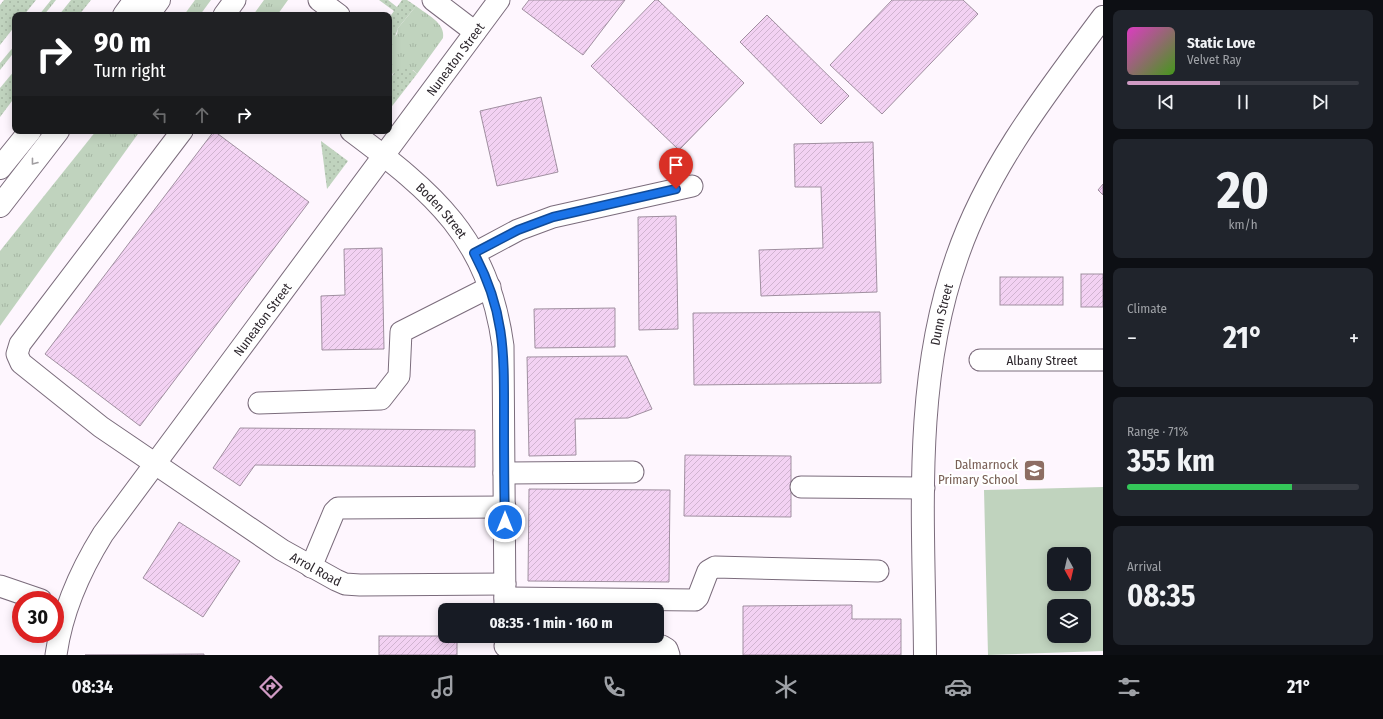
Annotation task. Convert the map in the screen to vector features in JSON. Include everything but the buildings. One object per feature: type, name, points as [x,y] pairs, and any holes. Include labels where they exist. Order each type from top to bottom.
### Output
[{"type":"main road","points":[[126,12],[135,0]]},
{"type":"main road","points":[[150,12],[159,0]]},
{"type":"main road","name":"Dunn Street","points":[[925,655],[925,423],[934,339],[957,256],[979,208],[1014,140],[1103,18]]},
{"type":"main road","points":[[0,168],[28,134]]},
{"type":"main road","points":[[0,206],[56,134]]},
{"type":"street","points":[[226,12],[235,0]]},
{"type":"street","points":[[319,0],[335,12]]},
{"type":"street","points":[[433,0],[475,32]]},
{"type":"street","name":"Nuneaton Street","points":[[64,602],[77,583],[99,540],[499,0]]},
{"type":"street","name":"Arrol Road","points":[[180,134],[20,344],[17,354],[21,363],[101,427],[282,550],[336,580],[352,585],[505,597],[695,600],[698,597],[708,571],[715,567],[878,571]]},
{"type":"street","name":"Boden Street","points":[[355,134],[384,155],[412,179],[455,221],[474,253],[490,287],[497,308],[504,346],[505,597]]},
{"type":"street","points":[[474,253],[518,230],[553,217],[692,186]]},
{"type":"street","points":[[259,403],[381,399],[399,376],[401,332],[490,287]]},
{"type":"street","name":"Albany Street","points":[[980,360],[1103,360]]},
{"type":"street","points":[[504,473],[633,472]]},
{"type":"street","points":[[801,487],[924,488]]},
{"type":"street","points":[[311,567],[334,512],[338,508],[504,507]]},
{"type":"street","points":[[0,586],[15,591]]},
{"type":"street","name":"Nuneaton Street","points":[[56,655],[57,643]]},
{"type":"street","points":[[505,646],[662,646],[667,650],[669,655]]},
{"type":"green space","points":[[4,0],[36,0],[26,12],[12,12],[12,30],[0,45],[0,5]]},
{"type":"green space","points":[[51,0],[56,0],[46,12],[41,12]]},
{"type":"green space","points":[[71,0],[91,0],[81,12],[61,12]]},
{"type":"green space","points":[[195,0],[211,0],[202,12],[186,12]]},
{"type":"green space","points":[[264,0],[288,0],[279,12],[255,12]]},
{"type":"green space","points":[[379,0],[388,0],[397,7],[402,0],[407,0],[416,6],[398,28],[394,40],[392,41],[392,14],[394,11]]},
{"type":"green space","points":[[416,6],[434,19],[441,28],[443,38],[417,74],[413,70],[393,73],[392,75],[392,40],[397,34],[398,28]]},
{"type":"green space","points":[[12,49],[12,55],[0,70],[0,63]]},
{"type":"green space","points":[[401,67],[410,68],[417,74],[392,106],[392,75]]},
{"type":"green space","points":[[12,74],[12,101],[0,117],[0,88]]},
{"type":"green space","points":[[94,134],[138,134],[0,326],[0,251]]},
{"type":"green space","points":[[321,142],[348,161],[327,189]]},
{"type":"green space","points":[[1103,487],[1103,651],[988,655],[984,490]]},
{"type":"place","name":"Dalmarnock Primary School","points":[[1034,471]]},
{"type":"route","points":[[505,522],[504,346],[497,308],[483,269],[474,253],[518,230],[539,221],[676,189]]}]
